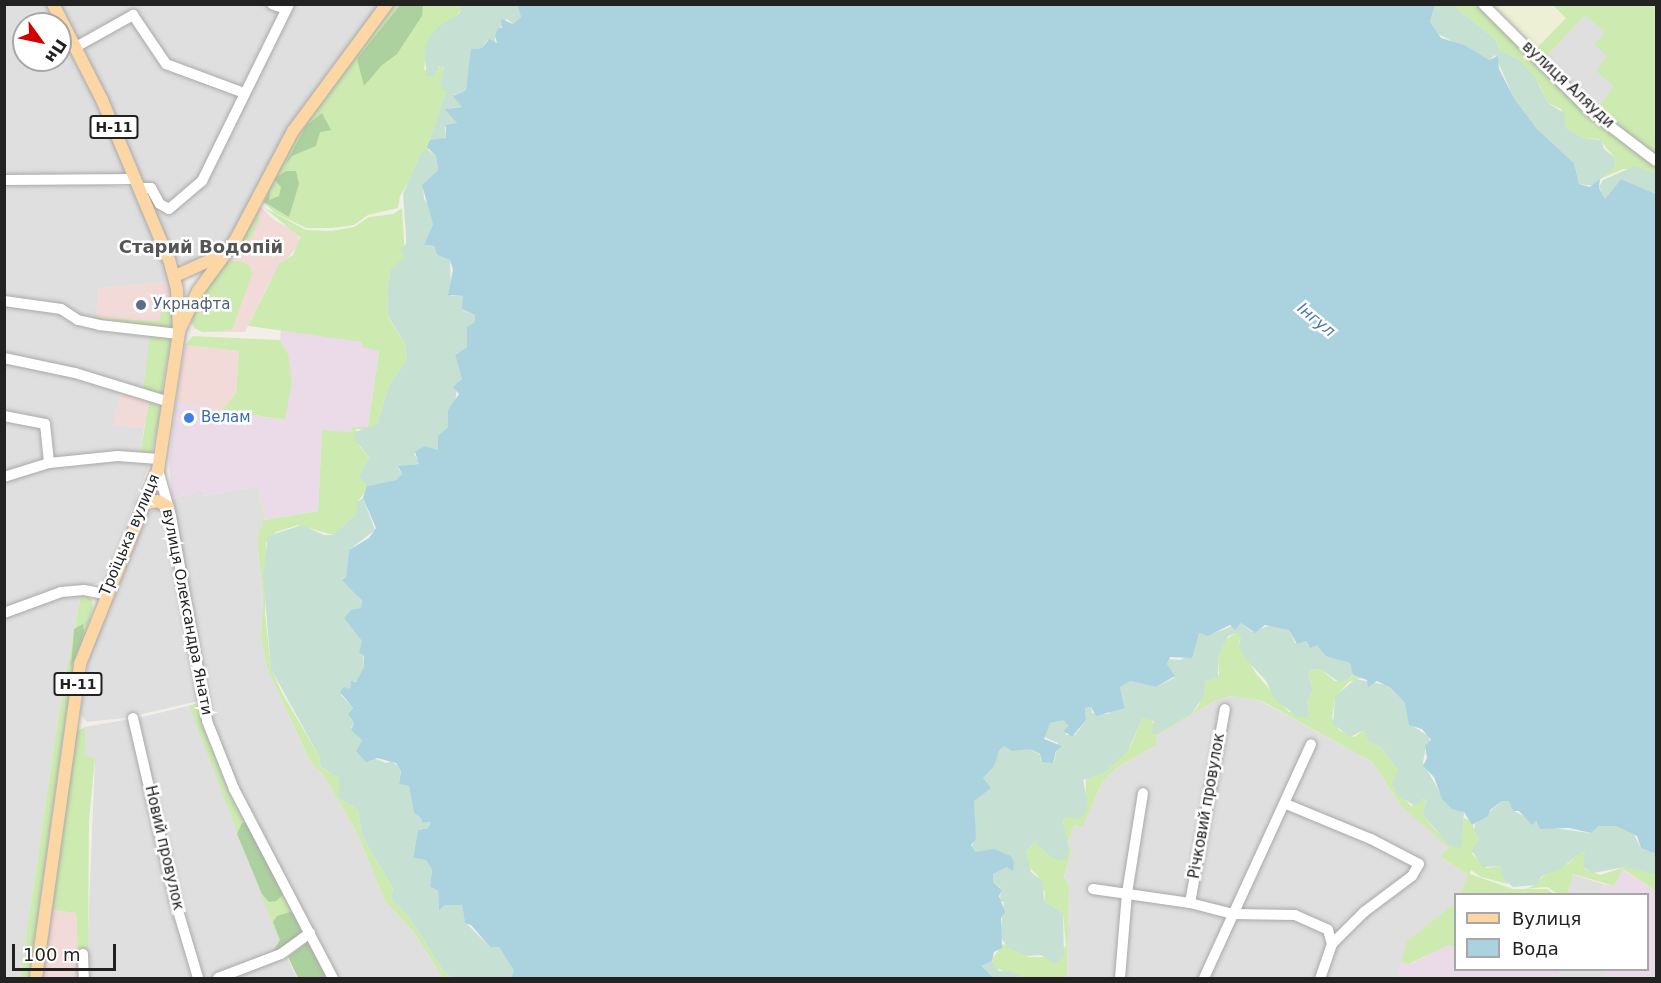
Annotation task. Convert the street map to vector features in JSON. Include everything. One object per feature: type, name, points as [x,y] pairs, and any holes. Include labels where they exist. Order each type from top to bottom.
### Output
[{"type":"main road","name":"Троїцька вулиця","points":[[36,978],[80,664],[105,594],[158,464],[179,333],[175,276],[138,183],[53,4]]},
{"type":"main road","points":[[179,333],[198,291],[227,251],[293,131],[387,4]]},
{"type":"main road","points":[[175,276],[227,251]]},
{"type":"main road","points":[[143,504],[158,501],[168,507]]},
{"type":"street","points":[[4,180],[138,183],[151,188],[167,209],[183,201],[204,178],[287,7],[272,4]]},
{"type":"street","name":"вулиця Аляуди","points":[[1483,4],[1589,110],[1656,161]]},
{"type":"street","points":[[74,48],[133,15],[165,63],[244,93]]},
{"type":"street","points":[[4,301],[61,309],[78,320],[99,325],[179,333]]},
{"type":"street","points":[[4,358],[75,373],[169,402]]},
{"type":"street","points":[[4,416],[45,424],[50,463]]},
{"type":"street","points":[[4,477],[50,463],[118,456],[158,464]]},
{"type":"street","name":"вулиця Олександра Янати","points":[[158,464],[207,721],[234,789],[333,978]]},
{"type":"street","points":[[4,613],[61,592],[84,590],[105,594]]},
{"type":"street","name":"Річковий провулок","points":[[1190,903],[1225,709]]},
{"type":"street","name":"Новий провулок","points":[[133,717],[176,904],[198,978]]},
{"type":"street","points":[[1204,978],[1286,804],[1311,744]]},
{"type":"street","points":[[1120,978],[1127,893],[1143,793]]},
{"type":"street","points":[[1286,804],[1371,839],[1413,859],[1419,867],[1332,944],[1320,978]]},
{"type":"street","points":[[1093,888],[1190,903],[1233,914],[1295,915],[1328,930],[1332,944]]},
{"type":"street","points":[[226,977],[281,954],[310,933]]},
{"type":"street","points":[[83,954],[84,978]]},
{"type":"shaded area","points":[[267,4],[280,11],[243,89],[166,62],[134,12],[77,41],[72,32],[72,12],[61,12],[57,5]]},
{"type":"shaded area","points":[[5,5],[48,5],[51,12],[12,12],[12,72],[72,72],[72,53],[90,84],[128,176],[5,178]]},
{"type":"shaded area","points":[[291,5],[382,5],[233,237],[217,252],[183,265],[175,259],[146,190],[164,210],[193,194]]},
{"type":"shaded area","points":[[1585,14],[1605,32],[1615,86],[1595,111],[1542,61]]},
{"type":"shaded area","points":[[132,20],[161,63],[240,94],[202,179],[166,206],[153,187],[143,183],[81,51],[82,46]]},
{"type":"shaded area","points":[[64,181],[135,188],[171,282],[99,288],[97,314],[92,320],[5,299],[4,183]]},
{"type":"shaded area","points":[[259,205],[274,220],[299,233],[298,245],[269,283],[245,332],[202,332],[190,323]]},
{"type":"shaded area","points":[[171,282],[174,312],[160,321],[101,318],[97,314],[99,288]]},
{"type":"shaded area","points":[[4,303],[150,333],[163,392],[161,396],[5,355]]},
{"type":"shaded area","points":[[281,328],[363,342],[362,347],[379,350],[368,427],[352,427],[351,432],[322,431],[318,511],[264,520],[257,486],[203,496],[202,490],[172,499],[169,462],[176,403],[285,420],[288,354],[280,340]]},
{"type":"shaded area","points":[[185,345],[239,351],[236,393],[222,410],[176,403]]},
{"type":"shaded area","points":[[4,360],[74,375],[121,393],[113,425],[144,428],[140,455],[53,460],[47,426],[5,414]]},
{"type":"shaded area","points":[[121,393],[149,400],[144,428],[113,425]]},
{"type":"shaded area","points":[[4,418],[39,423],[47,459],[5,475]]},
{"type":"shaded area","points":[[123,458],[149,462],[149,465],[104,581],[5,610],[5,479],[37,470]]},
{"type":"shaded area","points":[[257,486],[263,528],[258,551],[263,595],[261,637],[267,668],[310,761],[324,776],[357,833],[385,901],[413,931],[443,978],[337,978],[237,787],[211,721],[172,499],[202,490],[204,496]]},
{"type":"shaded area","points":[[158,507],[165,511],[199,701],[125,718],[87,722],[80,714],[91,647],[147,515]]},
{"type":"shaded area","points":[[81,594],[58,719],[20,978],[5,978],[5,616],[61,595]]},
{"type":"shaded area","points":[[1232,696],[1261,701],[1372,762],[1402,807],[1450,848],[1440,856],[1468,875],[1466,885],[1461,893],[1454,893],[1453,906],[1408,941],[1397,978],[1067,978],[1069,886],[1064,878],[1072,850],[1067,844],[1074,825],[1083,827],[1102,782],[1115,769],[1156,745],[1155,736],[1216,700]]},
{"type":"shaded area","points":[[196,704],[297,942],[213,978],[200,978],[184,926],[138,718]]},
{"type":"shaded area","points":[[130,719],[197,978],[86,978],[95,759],[85,756],[85,727]]},
{"type":"shaded area","points":[[1622,869],[1656,891],[1656,978],[1608,978],[1605,973],[1606,971],[1649,971],[1649,893],[1601,893],[1603,884],[1614,886]]},
{"type":"shaded area","points":[[1572,874],[1603,884],[1601,893],[1567,893]]},
{"type":"shaded area","points":[[51,910],[76,913],[79,978],[42,978]]},
{"type":"shaded area","points":[[1449,945],[1454,947],[1454,971],[1559,971],[1560,978],[1397,978],[1401,962],[1410,964]]},
{"type":"shaded area","points":[[286,955],[297,978],[231,978]]},
{"type":"shaded area","points":[[1559,971],[1607,971],[1609,975],[1608,978],[1560,978]]},
{"type":"green space","points":[[391,5],[461,5],[461,11],[428,39],[424,70],[443,66],[446,92],[428,150],[400,196],[398,208],[368,215],[354,225],[306,228],[275,213],[262,201],[296,134]]},
{"type":"green space","points":[[400,5],[423,5],[422,16],[397,54],[382,65],[364,86],[357,59]]},
{"type":"green space","points":[[461,5],[517,5],[521,17],[513,24],[507,19],[495,35],[495,44],[487,40],[482,48],[473,49],[466,90],[454,95],[462,107],[449,108],[457,123],[445,127],[446,137],[441,141],[430,140],[446,92],[440,86],[444,67],[439,66],[434,76],[427,76],[424,51],[428,39],[439,26],[460,13]]},
{"type":"green space","points":[[1435,5],[1453,5],[1496,40],[1499,50],[1518,59],[1535,77],[1548,103],[1564,113],[1566,128],[1583,138],[1601,140],[1604,149],[1614,157],[1615,166],[1593,186],[1579,184],[1574,163],[1537,129],[1515,101],[1495,55],[1489,60],[1438,34],[1430,22]]},
{"type":"green space","points":[[1453,5],[1479,5],[1656,165],[1656,174],[1623,169],[1600,179],[1614,157],[1599,139],[1583,138],[1566,128],[1561,109],[1548,103],[1539,84],[1518,59],[1499,50],[1496,40]]},
{"type":"green space","points":[[1486,5],[1553,5],[1567,18],[1533,52]]},
{"type":"green space","points":[[1553,5],[1656,5],[1656,158],[1595,111],[1614,86],[1596,71],[1607,56],[1594,45],[1605,32],[1585,15],[1542,61],[1533,52],[1566,18]]},
{"type":"green space","points":[[322,113],[331,130],[320,132],[316,146],[292,156],[285,165],[306,126]]},
{"type":"green space","points":[[428,150],[436,156],[438,170],[423,184],[424,199],[431,209],[433,224],[424,245],[434,246],[437,255],[450,260],[451,296],[463,296],[463,310],[475,315],[475,322],[467,328],[467,347],[455,355],[462,379],[457,387],[455,403],[448,410],[448,427],[438,437],[438,450],[419,450],[414,454],[420,463],[398,468],[402,474],[396,480],[367,486],[359,476],[369,457],[354,439],[355,432],[377,424],[389,385],[407,359],[405,344],[388,316],[387,290],[391,269],[405,257],[400,248],[406,244],[403,194],[422,152]]},
{"type":"green space","points":[[1635,166],[1656,174],[1656,194],[1621,179],[1605,199],[1599,187],[1603,180]]},
{"type":"green space","points":[[286,171],[296,171],[299,184],[289,217],[264,202],[270,191],[269,200],[279,196],[281,187],[274,179]]},
{"type":"green space","points":[[263,207],[306,230],[331,231],[354,227],[369,217],[393,214],[402,208],[405,257],[390,275],[387,290],[388,317],[405,344],[407,359],[389,385],[377,424],[368,430],[356,429],[359,446],[369,457],[359,476],[368,483],[367,490],[358,501],[356,514],[333,535],[298,525],[276,532],[266,543],[265,613],[271,668],[281,691],[319,756],[321,767],[339,778],[339,798],[358,810],[362,836],[393,888],[391,899],[409,917],[444,972],[453,978],[443,978],[413,931],[385,901],[357,833],[324,776],[310,761],[267,668],[261,637],[263,595],[258,551],[259,529],[263,528],[257,486],[264,520],[318,511],[322,430],[351,432],[352,427],[368,427],[379,351],[362,347],[362,342],[248,326],[279,264],[293,255],[300,237]]},
{"type":"green space","points":[[256,210],[260,219],[248,244],[237,247]]},
{"type":"green space","points":[[240,261],[250,266],[252,274],[232,330],[202,332],[194,328],[190,313],[224,262]]},
{"type":"green space","points":[[161,312],[174,312],[173,332],[92,320],[97,314],[101,318],[159,321]]},
{"type":"green space","points":[[150,333],[172,335],[161,396],[143,393]]},
{"type":"green space","points":[[193,336],[280,340],[288,354],[292,382],[285,420],[222,410],[236,393],[239,351],[185,345]]},
{"type":"green space","points":[[149,400],[161,407],[152,453],[140,455]]},
{"type":"green space","points":[[363,498],[375,530],[349,550],[346,578],[343,578],[362,602],[361,608],[345,617],[362,641],[364,667],[357,681],[351,682],[350,689],[341,695],[353,708],[348,714],[354,723],[351,728],[362,740],[356,751],[386,763],[392,761],[401,769],[399,784],[409,786],[414,813],[421,818],[422,823],[431,822],[428,828],[418,830],[413,858],[426,860],[432,870],[430,887],[438,891],[439,911],[445,905],[462,905],[465,922],[490,947],[499,947],[514,971],[511,978],[453,978],[444,972],[409,917],[391,899],[393,888],[362,836],[358,810],[339,798],[339,778],[321,767],[319,756],[271,669],[263,575],[268,536],[302,525],[324,535],[333,535],[356,514],[357,502]]},
{"type":"green space","points":[[81,594],[92,599],[93,609],[76,663],[65,723],[29,978],[20,978],[58,719]]},
{"type":"green space","points":[[1241,623],[1252,632],[1271,625],[1289,630],[1295,643],[1306,641],[1308,646],[1317,645],[1333,657],[1350,663],[1354,673],[1347,681],[1339,682],[1320,669],[1311,670],[1308,675],[1313,690],[1307,702],[1309,714],[1306,718],[1296,716],[1274,698],[1266,681],[1244,657],[1239,646],[1241,636],[1236,633],[1228,636],[1218,657],[1218,677],[1206,681],[1203,697],[1192,713],[1155,735],[1152,733],[1154,721],[1143,718],[1127,752],[1105,772],[1083,780],[1088,804],[1085,814],[1078,819],[1065,817],[1063,822],[1069,850],[1066,860],[1053,859],[1034,842],[1026,852],[1031,872],[1043,882],[1044,901],[1063,913],[1064,957],[1055,964],[1041,955],[1027,956],[1007,947],[1000,936],[1004,902],[1000,901],[1001,888],[993,882],[993,874],[1013,863],[998,851],[975,852],[971,849],[975,838],[974,801],[987,785],[983,778],[999,751],[1004,746],[1030,749],[1040,755],[1041,761],[1054,762],[1058,743],[1044,737],[1050,723],[1064,719],[1068,723],[1066,735],[1075,735],[1086,720],[1085,708],[1091,707],[1092,713],[1108,714],[1117,707],[1125,707],[1120,687],[1130,681],[1156,687],[1174,678],[1167,664],[1169,659],[1180,660],[1191,654],[1199,633],[1209,635]]},
{"type":"green space","points":[[83,624],[84,632],[71,667],[74,629]]},
{"type":"green space","points":[[1236,633],[1242,636],[1239,642],[1255,672],[1289,712],[1309,714],[1307,702],[1313,690],[1308,675],[1311,670],[1320,669],[1335,681],[1347,681],[1353,675],[1362,678],[1349,682],[1335,698],[1332,718],[1339,730],[1354,737],[1364,730],[1374,744],[1381,747],[1398,770],[1394,788],[1411,806],[1423,799],[1427,801],[1422,814],[1436,831],[1446,837],[1462,825],[1464,818],[1470,820],[1479,837],[1472,854],[1487,868],[1500,866],[1508,884],[1481,877],[1471,870],[1470,874],[1513,889],[1547,889],[1553,893],[1460,893],[1468,875],[1440,856],[1449,848],[1402,807],[1372,762],[1262,701],[1232,696],[1216,700],[1156,736],[1156,745],[1115,769],[1102,782],[1083,827],[1074,825],[1067,844],[1072,850],[1064,877],[1069,886],[1067,978],[1025,978],[995,968],[992,959],[1003,944],[1029,957],[1045,957],[1066,946],[1063,913],[1044,901],[1045,893],[1037,875],[1029,867],[1026,852],[1034,842],[1053,859],[1068,847],[1066,845],[1063,822],[1065,817],[1085,814],[1086,777],[1105,772],[1130,747],[1143,718],[1151,717],[1154,725],[1192,713],[1199,705],[1206,681],[1219,675],[1218,657],[1226,639]]},
{"type":"green space","points":[[1355,679],[1386,685],[1405,703],[1413,726],[1428,736],[1431,743],[1426,745],[1423,763],[1446,803],[1464,812],[1461,848],[1450,846],[1422,814],[1427,801],[1423,799],[1415,806],[1399,796],[1392,784],[1398,770],[1381,747],[1369,742],[1364,730],[1350,737],[1333,724],[1335,697]]},
{"type":"green space","points":[[196,704],[304,933],[283,951],[189,706]]},
{"type":"green space","points":[[85,727],[85,755],[95,758],[89,821],[88,953],[82,954],[83,978],[79,978],[76,913],[51,910],[77,731]]},
{"type":"green space","points":[[1502,801],[1511,801],[1512,810],[1545,827],[1590,833],[1599,826],[1616,826],[1633,833],[1641,848],[1656,854],[1656,874],[1625,867],[1593,873],[1583,867],[1585,853],[1581,852],[1562,868],[1542,876],[1536,885],[1513,887],[1504,879],[1500,866],[1483,867],[1472,851],[1479,838],[1474,831],[1475,824]]},
{"type":"green space","points":[[242,823],[246,823],[284,894],[276,901],[269,902],[262,894],[237,834]]},
{"type":"green space","points":[[1580,852],[1585,853],[1585,869],[1600,875],[1625,867],[1651,870],[1656,874],[1656,891],[1623,869],[1614,886],[1573,874],[1567,893],[1556,893],[1547,887],[1524,889],[1531,887],[1553,868],[1568,864]]},
{"type":"green space","points":[[1454,904],[1454,947],[1449,945],[1409,964],[1401,962],[1407,941]]},
{"type":"green space","points":[[293,911],[302,934],[272,953],[280,940],[273,922],[277,916]]},
{"type":"green space","points":[[309,941],[329,978],[298,978],[288,957]]},
{"type":"green space","points":[[992,961],[999,971],[1011,971],[1025,978],[993,978],[982,966]]},
{"type":"water","name":"Інгул","points":[[517,5],[1435,5],[1430,22],[1441,38],[1464,45],[1489,60],[1498,56],[1499,69],[1515,100],[1537,129],[1574,163],[1579,184],[1590,187],[1600,179],[1599,188],[1605,199],[1621,179],[1656,194],[1656,854],[1641,848],[1637,836],[1616,826],[1599,826],[1591,833],[1569,828],[1540,829],[1536,821],[1532,825],[1519,811],[1513,811],[1509,801],[1502,801],[1490,810],[1488,816],[1472,825],[1464,812],[1452,809],[1442,799],[1434,777],[1423,766],[1427,758],[1425,746],[1431,740],[1422,729],[1409,725],[1405,703],[1389,687],[1377,681],[1368,687],[1367,680],[1353,675],[1350,663],[1326,656],[1317,645],[1310,648],[1306,641],[1297,644],[1289,630],[1265,625],[1255,633],[1241,623],[1235,630],[1230,625],[1208,636],[1199,633],[1192,658],[1170,657],[1167,664],[1175,676],[1156,687],[1130,681],[1120,687],[1125,708],[1096,716],[1091,707],[1085,708],[1086,720],[1072,737],[1064,731],[1068,726],[1064,720],[1050,723],[1044,739],[1062,746],[1056,751],[1053,763],[1042,762],[1040,754],[1030,749],[1012,751],[1004,746],[999,751],[994,766],[983,778],[991,788],[974,801],[976,839],[971,845],[975,852],[994,849],[1011,856],[1014,862],[1013,871],[1007,867],[993,874],[993,882],[1002,890],[999,896],[1005,912],[1001,918],[1002,948],[994,952],[992,961],[982,966],[993,978],[511,978],[514,971],[499,947],[490,947],[471,925],[465,923],[462,905],[445,905],[439,911],[438,891],[430,887],[432,870],[426,860],[413,858],[418,830],[428,828],[431,822],[422,823],[421,818],[414,813],[409,786],[399,784],[401,771],[396,763],[377,758],[366,762],[356,751],[362,740],[351,730],[354,723],[348,714],[353,708],[340,692],[344,687],[350,689],[351,681],[356,682],[364,667],[364,656],[359,652],[362,641],[344,618],[351,610],[361,608],[362,601],[342,580],[346,577],[349,550],[369,538],[376,528],[363,498],[367,486],[396,480],[402,474],[398,466],[419,464],[415,452],[424,446],[438,450],[438,436],[448,427],[448,410],[459,394],[453,387],[462,379],[455,355],[467,347],[467,327],[475,322],[475,315],[462,309],[463,296],[448,295],[453,270],[450,260],[437,255],[434,246],[424,245],[433,224],[422,185],[438,170],[436,156],[427,147],[430,140],[446,138],[446,125],[457,123],[445,109],[462,107],[453,96],[466,90],[471,49],[482,48],[489,39],[497,43],[495,36],[498,28],[502,28],[501,19],[513,24],[521,17]]},
{"type":"place","name":"Укрнафта","points":[[141,305]]},
{"type":"place","name":"Велам","points":[[189,418]]},
{"type":"district","name":"Старий Водопій","points":[[201,247]]}]
